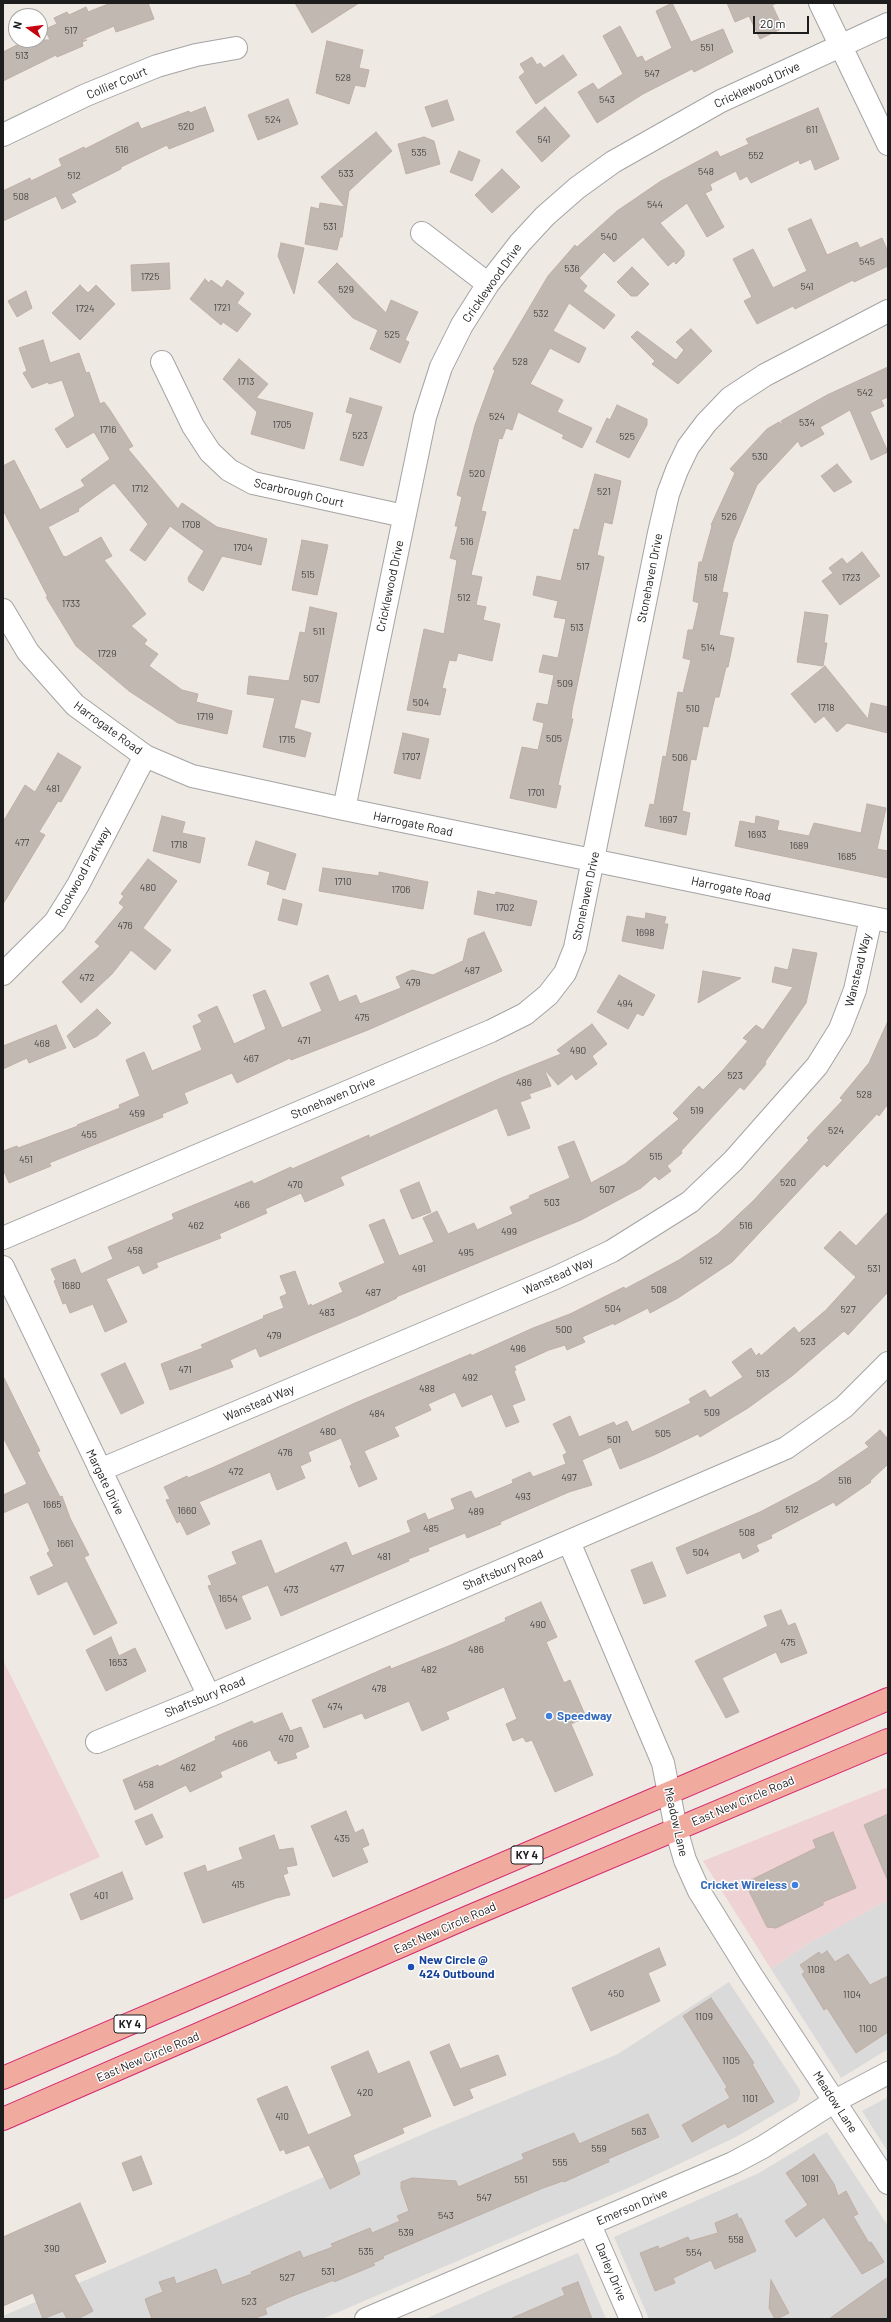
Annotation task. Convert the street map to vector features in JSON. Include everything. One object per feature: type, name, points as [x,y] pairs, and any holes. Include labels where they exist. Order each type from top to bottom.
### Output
[{"type":"highway","name":"KY 4","points":[[3,2078],[888,1699]]},
{"type":"highway","name":"East New Circle Road","points":[[3,2119],[676,1829],[888,1740]]},
{"type":"street","points":[[820,3],[888,144]]},
{"type":"street","name":"Cricklewood Drive","points":[[344,809],[425,417],[442,367],[462,325],[488,284],[520,243],[545,216],[577,188],[613,162],[721,101],[841,47],[888,24]]},
{"type":"street","name":"Collier Court","points":[[3,134],[86,95],[157,66],[196,55],[236,48]]},
{"type":"street","points":[[422,233],[488,284]]},
{"type":"street","name":"Stonehaven Drive","points":[[3,1238],[491,1031],[525,1014],[548,995],[565,973],[575,948],[594,861],[659,533],[668,494],[688,447],[706,423],[730,398],[765,375],[888,311]]},
{"type":"street","name":"Scarbrough Court","points":[[162,362],[210,452],[229,470],[253,483],[404,516]]},
{"type":"street","name":"Harrogate Road","points":[[3,610],[28,652],[75,705],[145,756],[192,776],[879,920]]},
{"type":"street","name":"Rookwood Parkway","points":[[3,974],[55,922],[78,885],[145,756]]},
{"type":"street","name":"Wanstead Way","points":[[100,1470],[555,1278],[612,1251],[690,1202],[733,1161],[817,1066],[840,1029],[879,920]]},
{"type":"street","name":"Margate Drive","points":[[3,1267],[209,1696]]},
{"type":"street","name":"Shaftsbury Road","points":[[97,1742],[209,1696],[786,1448],[844,1407],[888,1363]]},
{"type":"street","name":"Meadow Lane","points":[[569,1542],[663,1763],[676,1829],[685,1860],[699,1891],[750,1973],[888,2183]]},
{"type":"street","name":"Emerson Drive","points":[[366,2319],[733,2163],[763,2147],[835,2101],[888,2073]]},
{"type":"street","name":"Darley Drive","points":[[590,2225],[631,2319]]},
{"type":"shaded area","points":[[3,1660],[100,1857],[3,1900]]},
{"type":"shaded area","points":[[888,1787],[888,1900],[809,1943],[771,1969],[703,1861]]},
{"type":"shaded area","points":[[888,1900],[888,2049],[841,2078],[771,1969],[809,1943]]},
{"type":"shaded area","points":[[729,1982],[800,2090],[800,2095],[797,2101],[736,2137],[637,2184],[322,2319],[3,2319],[3,2316],[435,2129],[618,2054]]},
{"type":"shaded area","points":[[888,2097],[888,2152],[862,2111]]},
{"type":"shaded area","points":[[827,2132],[888,2226],[888,2319],[649,2319],[614,2237],[759,2173]]},
{"type":"shaded area","points":[[578,2253],[606,2319],[425,2319],[497,2287]]},
{"type":"building","points":[[111,3],[148,3],[154,19],[116,32],[114,26],[81,40],[87,40],[82,42],[83,46],[57,57],[56,55],[3,81],[3,52],[11,48],[48,48],[48,40],[50,40],[48,36],[48,28],[57,24],[54,18],[67,12],[69,15],[86,7],[88,12]]},
{"type":"building","points":[[295,3],[359,3],[312,33]]},
{"type":"building","points":[[672,3],[691,42],[723,29],[733,52],[694,72],[692,69],[643,94],[597,123],[578,92],[593,83],[598,90],[623,74],[603,36],[620,26],[637,58],[642,56],[645,62],[672,48],[656,11]]},
{"type":"building","points":[[727,3],[777,3],[772,5],[783,28],[760,39],[749,16],[735,22]]},
{"type":"building","points":[[327,41],[363,50],[359,68],[369,70],[365,87],[355,85],[349,104],[316,93]]},
{"type":"building","points":[[563,55],[577,75],[536,104],[519,77],[525,72],[520,64],[532,57],[537,65],[540,63],[544,68]]},
{"type":"building","points":[[288,99],[298,124],[258,140],[248,115]]},
{"type":"building","points":[[447,100],[454,120],[432,127],[425,107]]},
{"type":"building","points":[[205,107],[214,131],[169,149],[167,145],[121,167],[121,169],[71,194],[76,202],[62,209],[56,196],[3,221],[3,191],[30,178],[31,181],[62,166],[59,159],[84,147],[85,149],[138,122],[141,129],[189,111],[190,113]]},
{"type":"building","points":[[545,107],[570,136],[542,162],[516,132]]},
{"type":"building","points":[[818,108],[839,159],[815,170],[811,159],[800,164],[799,160],[751,183],[747,176],[740,180],[736,171],[710,184],[712,190],[705,193],[724,227],[707,237],[687,203],[660,223],[684,251],[684,256],[676,264],[674,261],[668,266],[643,237],[614,262],[604,252],[579,278],[587,286],[583,291],[615,315],[604,329],[569,303],[553,331],[586,348],[579,363],[550,348],[530,384],[563,400],[557,412],[592,428],[582,448],[562,438],[564,435],[518,412],[512,430],[506,428],[502,439],[499,438],[481,511],[486,512],[471,575],[482,577],[476,605],[486,607],[483,620],[500,624],[492,661],[458,653],[456,661],[449,660],[442,688],[446,689],[440,715],[407,710],[424,629],[444,634],[457,560],[450,558],[458,526],[455,526],[462,497],[457,495],[475,425],[495,370],[493,369],[548,276],[575,245],[577,247],[617,211],[661,181],[717,151],[720,157],[749,144],[746,139]]},
{"type":"building","points":[[376,132],[392,151],[349,191],[342,237],[340,237],[337,250],[305,244],[311,207],[319,209],[320,203],[345,207],[321,177]]},
{"type":"building","points":[[424,137],[434,141],[440,164],[406,174],[398,144]]},
{"type":"building","points":[[459,151],[480,160],[472,181],[450,172]]},
{"type":"building","points":[[502,169],[520,187],[492,213],[475,195]]},
{"type":"building","points":[[811,219],[827,255],[857,242],[860,248],[882,238],[888,252],[888,266],[854,282],[853,280],[795,309],[793,306],[757,324],[744,301],[752,297],[733,259],[753,249],[773,288],[807,271],[788,229]]},
{"type":"building","points":[[281,243],[304,248],[294,294],[278,256]]},
{"type":"building","points":[[169,263],[170,289],[132,291],[131,265]]},
{"type":"building","points":[[337,263],[386,313],[391,300],[418,312],[405,340],[409,342],[400,363],[370,349],[378,330],[353,318],[318,282]]},
{"type":"building","points":[[632,267],[649,284],[637,296],[631,296],[617,282]]},
{"type":"building","points":[[205,279],[209,283],[211,280],[222,288],[227,280],[244,293],[237,303],[251,314],[237,332],[223,322],[221,325],[190,299]]},
{"type":"building","points":[[80,285],[88,293],[96,285],[115,304],[80,340],[52,313]]},
{"type":"building","points":[[26,291],[32,308],[17,317],[8,301]]},
{"type":"building","points":[[691,329],[712,351],[678,384],[652,364],[655,361],[631,337],[637,331],[676,360],[684,350],[676,342]]},
{"type":"building","points":[[43,340],[50,363],[79,353],[86,373],[89,372],[100,404],[104,402],[133,446],[128,449],[178,509],[182,503],[217,527],[267,539],[261,565],[222,556],[203,591],[189,582],[188,578],[204,551],[170,526],[145,561],[130,550],[148,524],[114,483],[78,509],[79,511],[48,527],[63,556],[66,557],[101,537],[112,556],[104,560],[146,614],[131,626],[147,640],[144,644],[158,654],[149,666],[182,690],[198,694],[196,702],[232,711],[227,734],[178,723],[129,691],[76,646],[46,597],[48,597],[3,510],[3,466],[14,460],[40,510],[85,486],[81,480],[110,459],[94,432],[67,448],[55,429],[75,416],[62,380],[49,384],[48,382],[32,388],[23,373],[27,371],[19,348]]},
{"type":"building","points":[[239,359],[268,384],[256,398],[313,413],[304,449],[251,434],[257,412],[223,379]]},
{"type":"building","points":[[888,367],[888,397],[881,400],[884,406],[870,412],[888,452],[871,460],[850,410],[820,427],[824,434],[801,447],[798,441],[757,485],[733,542],[722,592],[728,593],[719,635],[734,638],[728,667],[726,667],[719,697],[715,697],[708,727],[703,726],[696,760],[691,759],[682,811],[690,813],[686,835],[645,826],[650,804],[654,805],[663,756],[666,757],[678,692],[683,693],[691,660],[683,658],[688,630],[693,630],[699,603],[693,601],[699,562],[702,562],[712,526],[711,525],[735,473],[730,469],[767,429],[779,422],[784,426],[781,421],[827,395]]},
{"type":"building","points":[[350,398],[382,407],[363,466],[340,460],[353,414],[346,412]]},
{"type":"building","points":[[617,405],[647,419],[647,425],[629,458],[596,442],[607,418],[610,420]]},
{"type":"building","points":[[837,464],[852,482],[834,492],[821,476]]},
{"type":"building","points":[[595,474],[621,481],[612,524],[604,522],[597,555],[604,557],[572,710],[571,719],[573,719],[558,785],[561,786],[556,808],[510,798],[522,747],[538,750],[544,723],[533,720],[537,703],[548,705],[554,675],[539,672],[543,655],[558,658],[566,619],[554,617],[558,601],[533,595],[537,576],[561,581],[574,529],[579,530]]},
{"type":"building","points":[[302,540],[328,545],[317,595],[292,590]]},
{"type":"building","points":[[862,552],[880,576],[840,605],[822,581],[833,573],[829,568],[842,558],[847,564]]},
{"type":"building","points":[[310,607],[337,613],[319,703],[301,699],[294,728],[311,733],[305,757],[263,747],[275,698],[247,694],[249,676],[289,681],[300,632],[305,633]]},
{"type":"building","points":[[805,612],[828,615],[824,643],[827,643],[823,666],[797,662]]},
{"type":"building","points":[[825,666],[868,719],[871,703],[888,707],[888,733],[847,723],[837,732],[824,716],[815,723],[791,694]]},
{"type":"building","points":[[403,733],[429,739],[420,779],[394,773]]},
{"type":"building","points":[[58,753],[81,767],[61,802],[58,801],[39,832],[45,835],[3,904],[3,822],[25,785],[35,792]]},
{"type":"building","points":[[867,804],[886,808],[877,849],[888,851],[888,878],[735,846],[740,821],[755,824],[756,816],[779,821],[777,830],[809,836],[814,823],[861,833]]},
{"type":"building","points":[[162,816],[185,822],[182,833],[205,838],[200,863],[153,851]]},
{"type":"building","points":[[256,841],[296,854],[285,890],[267,884],[270,872],[248,865]]},
{"type":"building","points":[[148,859],[177,881],[143,928],[171,950],[155,970],[131,950],[112,974],[81,1003],[62,982],[100,946],[95,942],[124,907],[119,903],[124,896],[121,894]]},
{"type":"building","points":[[323,868],[379,876],[379,872],[428,882],[423,909],[319,891]]},
{"type":"building","points":[[478,891],[495,895],[496,892],[537,901],[531,926],[474,914]]},
{"type":"building","points":[[283,899],[302,904],[297,925],[278,920]]},
{"type":"building","points":[[646,913],[666,917],[664,924],[668,924],[663,949],[622,941],[627,916],[645,919]]},
{"type":"building","points":[[484,932],[502,971],[368,1030],[291,1060],[290,1058],[237,1083],[232,1073],[184,1093],[188,1103],[162,1114],[163,1117],[49,1163],[51,1166],[9,1183],[3,1169],[3,1151],[17,1146],[18,1148],[78,1126],[77,1125],[120,1108],[119,1105],[140,1096],[126,1060],[144,1052],[152,1071],[202,1050],[193,1026],[202,1022],[198,1015],[217,1006],[234,1044],[266,1029],[253,995],[265,990],[282,1028],[322,1011],[310,983],[328,975],[339,1002],[356,995],[360,1004],[401,988],[396,977],[412,970],[433,975],[463,961],[468,939]]},
{"type":"building","points":[[793,949],[817,953],[806,1003],[765,1062],[766,1064],[744,1090],[740,1087],[681,1151],[682,1153],[667,1166],[671,1171],[659,1180],[655,1176],[641,1188],[581,1220],[396,1297],[397,1298],[362,1314],[260,1357],[256,1348],[230,1360],[233,1367],[170,1390],[161,1364],[203,1348],[201,1345],[264,1318],[263,1316],[284,1308],[280,1297],[287,1294],[280,1276],[295,1271],[308,1306],[311,1304],[312,1306],[343,1292],[339,1283],[385,1263],[369,1225],[384,1219],[399,1256],[434,1242],[423,1218],[437,1211],[448,1234],[474,1223],[477,1230],[513,1214],[510,1207],[530,1198],[529,1196],[570,1178],[558,1147],[574,1141],[591,1183],[625,1164],[679,1119],[673,1113],[699,1086],[703,1090],[723,1070],[748,1041],[743,1038],[756,1025],[763,1030],[793,987],[772,982],[775,967],[788,970]]},
{"type":"building","points":[[703,971],[741,978],[698,1003]]},
{"type":"building","points":[[619,975],[655,995],[643,1016],[637,1013],[628,1029],[597,1012]]},
{"type":"building","points":[[97,1009],[111,1023],[97,1036],[74,1048],[67,1036]]},
{"type":"building","points":[[888,1021],[888,1104],[879,1116],[877,1114],[827,1167],[824,1164],[732,1262],[678,1298],[650,1313],[648,1308],[614,1325],[614,1323],[582,1337],[585,1342],[567,1350],[565,1345],[549,1350],[514,1366],[516,1370],[514,1371],[525,1400],[512,1405],[519,1422],[506,1427],[492,1394],[462,1407],[455,1392],[428,1404],[431,1410],[394,1427],[399,1436],[364,1451],[377,1479],[359,1487],[350,1466],[352,1465],[341,1438],[308,1452],[311,1461],[300,1466],[305,1478],[277,1490],[270,1472],[199,1502],[210,1524],[187,1535],[180,1521],[177,1523],[166,1500],[170,1499],[164,1487],[187,1476],[188,1478],[214,1467],[355,1403],[471,1354],[471,1356],[533,1328],[570,1314],[624,1287],[625,1289],[679,1260],[718,1234],[754,1200],[809,1140],[807,1138],[843,1100],[840,1098],[869,1063]]},
{"type":"building","points":[[592,1024],[607,1044],[592,1056],[597,1064],[576,1080],[572,1074],[558,1085],[544,1069],[551,1086],[529,1094],[531,1098],[520,1102],[530,1128],[508,1136],[497,1108],[340,1177],[344,1185],[305,1202],[301,1193],[265,1209],[267,1213],[219,1234],[221,1238],[156,1263],[158,1267],[143,1274],[139,1265],[106,1279],[127,1322],[105,1332],[93,1304],[70,1313],[66,1303],[63,1304],[51,1269],[75,1259],[81,1274],[113,1259],[108,1247],[174,1219],[172,1214],[252,1181],[254,1184],[291,1167],[292,1169],[369,1135],[369,1138],[501,1078],[561,1054],[557,1050]]},
{"type":"building","points":[[56,1025],[66,1048],[29,1063],[27,1058],[3,1069],[3,1046]]},
{"type":"building","points":[[419,1182],[431,1212],[412,1219],[400,1190]]},
{"type":"building","points":[[888,1212],[888,1292],[848,1335],[844,1331],[792,1376],[748,1408],[700,1437],[698,1434],[620,1469],[611,1447],[582,1460],[592,1485],[569,1492],[500,1522],[501,1524],[467,1538],[465,1533],[428,1548],[429,1551],[408,1559],[409,1561],[281,1616],[268,1585],[241,1596],[251,1619],[226,1629],[208,1586],[212,1585],[208,1576],[237,1564],[232,1552],[261,1540],[275,1574],[346,1542],[352,1556],[411,1532],[407,1521],[425,1513],[428,1520],[455,1509],[451,1499],[471,1491],[475,1499],[513,1483],[512,1480],[530,1472],[533,1477],[566,1464],[563,1455],[567,1453],[553,1424],[570,1416],[579,1437],[614,1422],[616,1426],[627,1421],[632,1432],[691,1403],[689,1399],[705,1390],[710,1398],[743,1377],[732,1362],[751,1348],[756,1356],[759,1353],[761,1356],[794,1327],[799,1333],[826,1310],[856,1277],[824,1248],[840,1231],[856,1246]]},
{"type":"building","points":[[125,1363],[144,1403],[121,1414],[101,1374]]},
{"type":"building","points":[[3,1376],[40,1451],[37,1452],[60,1497],[62,1496],[70,1518],[89,1555],[84,1557],[117,1623],[94,1635],[67,1581],[38,1595],[30,1577],[54,1566],[47,1553],[50,1551],[28,1502],[3,1513],[3,1495],[27,1484],[3,1437]]},
{"type":"building","points":[[880,1430],[888,1439],[888,1464],[870,1481],[871,1482],[836,1506],[834,1502],[771,1535],[772,1538],[756,1545],[759,1551],[743,1559],[740,1552],[687,1574],[676,1548],[760,1512],[817,1482],[869,1447],[865,1443]]},
{"type":"building","points":[[652,1562],[666,1596],[644,1604],[631,1570]]},
{"type":"building","points":[[541,1602],[557,1637],[546,1642],[564,1683],[570,1680],[586,1717],[571,1724],[593,1775],[555,1792],[532,1740],[526,1742],[523,1737],[513,1741],[506,1724],[517,1719],[504,1687],[446,1712],[449,1719],[422,1731],[409,1701],[365,1719],[362,1713],[324,1728],[312,1700],[390,1666],[391,1669],[451,1645],[506,1621],[505,1618]]},
{"type":"building","points":[[781,1610],[788,1626],[795,1623],[807,1653],[781,1663],[776,1652],[722,1678],[739,1712],[726,1718],[695,1661],[768,1626],[764,1616]]},
{"type":"building","points":[[111,1637],[119,1656],[135,1648],[146,1671],[106,1691],[86,1650]]},
{"type":"building","points":[[282,1713],[290,1731],[301,1727],[309,1747],[295,1753],[297,1758],[278,1764],[270,1750],[220,1772],[222,1777],[190,1792],[186,1785],[135,1810],[123,1780],[158,1765],[159,1767],[216,1740],[215,1737],[252,1721],[254,1724]]},
{"type":"building","points":[[346,1811],[355,1833],[363,1829],[369,1845],[362,1848],[368,1862],[333,1877],[311,1826]]},
{"type":"building","points":[[152,1814],[163,1837],[146,1845],[135,1821]]},
{"type":"building","points":[[888,1814],[888,1881],[864,1825]]},
{"type":"building","points":[[833,1832],[856,1888],[823,1902],[823,1905],[776,1928],[767,1927],[745,1883],[816,1848],[813,1840]]},
{"type":"building","points":[[274,1835],[279,1850],[293,1848],[297,1865],[286,1867],[288,1873],[283,1875],[290,1895],[276,1898],[203,1923],[184,1873],[205,1865],[207,1872],[243,1859],[239,1848]]},
{"type":"building","points":[[122,1872],[133,1899],[81,1920],[70,1894]]},
{"type":"building","points":[[659,1948],[666,1965],[648,1973],[660,2001],[591,2031],[572,1988]]},
{"type":"building","points":[[827,1951],[835,1962],[848,1954],[870,1985],[888,1976],[888,2032],[856,2053],[827,2008],[824,2010],[802,1974],[805,1972],[800,1965],[819,1952],[821,1955]]},
{"type":"building","points":[[711,1998],[754,2063],[752,2064],[774,2102],[728,2128],[725,2123],[692,2142],[682,2125],[730,2098],[725,2089],[727,2087],[683,2016]]},
{"type":"building","points":[[449,2044],[460,2069],[498,2055],[506,2075],[469,2089],[473,2098],[454,2106],[430,2052]]},
{"type":"building","points":[[368,2051],[378,2074],[409,2061],[431,2116],[402,2128],[404,2133],[353,2155],[360,2174],[330,2189],[309,2145],[286,2154],[284,2149],[280,2151],[257,2099],[287,2086],[308,2135],[352,2116],[331,2067]]},
{"type":"building","points":[[648,2114],[659,2137],[608,2159],[609,2162],[564,2182],[563,2181],[543,2188],[383,2256],[384,2258],[373,2263],[375,2265],[265,2308],[267,2314],[252,2319],[152,2319],[145,2299],[163,2292],[159,2282],[174,2277],[176,2284],[216,2269],[222,2285],[252,2274],[251,2272],[300,2251],[303,2258],[333,2247],[331,2244],[370,2228],[372,2233],[400,2221],[397,2216],[409,2211],[401,2188],[401,2182],[412,2178],[456,2181],[458,2187],[524,2159],[522,2154],[574,2133],[579,2144]]},
{"type":"building","points":[[814,2154],[834,2184],[838,2196],[846,2191],[858,2214],[853,2216],[869,2243],[871,2242],[884,2262],[862,2274],[824,2217],[796,2237],[785,2221],[808,2205],[786,2173]]},
{"type":"building","points":[[141,2156],[152,2184],[133,2191],[122,2163]]},
{"type":"building","points":[[80,2203],[106,2262],[74,2275],[93,2311],[78,2319],[67,2319],[63,2311],[43,2319],[33,2293],[3,2306],[3,2237]]},
{"type":"building","points":[[737,2214],[739,2219],[741,2218],[756,2251],[715,2269],[711,2260],[673,2278],[675,2283],[655,2291],[640,2253],[658,2246],[659,2249],[688,2237],[690,2241],[718,2233],[715,2223]]},
{"type":"building","points":[[888,2277],[888,2319],[829,2319],[857,2299]]},
{"type":"building","points":[[771,2280],[789,2313],[777,2319],[775,2319],[769,2308]]},
{"type":"building","points":[[578,2282],[592,2319],[510,2319],[565,2295],[562,2288]]},
{"type":"place","name":"Speedway","points":[[549,1716]]},
{"type":"place","name":"Cricket Wireless","points":[[795,1885]]},
{"type":"place","name":"New Circle @ 424 Outbound","points":[[411,1967]]}]
